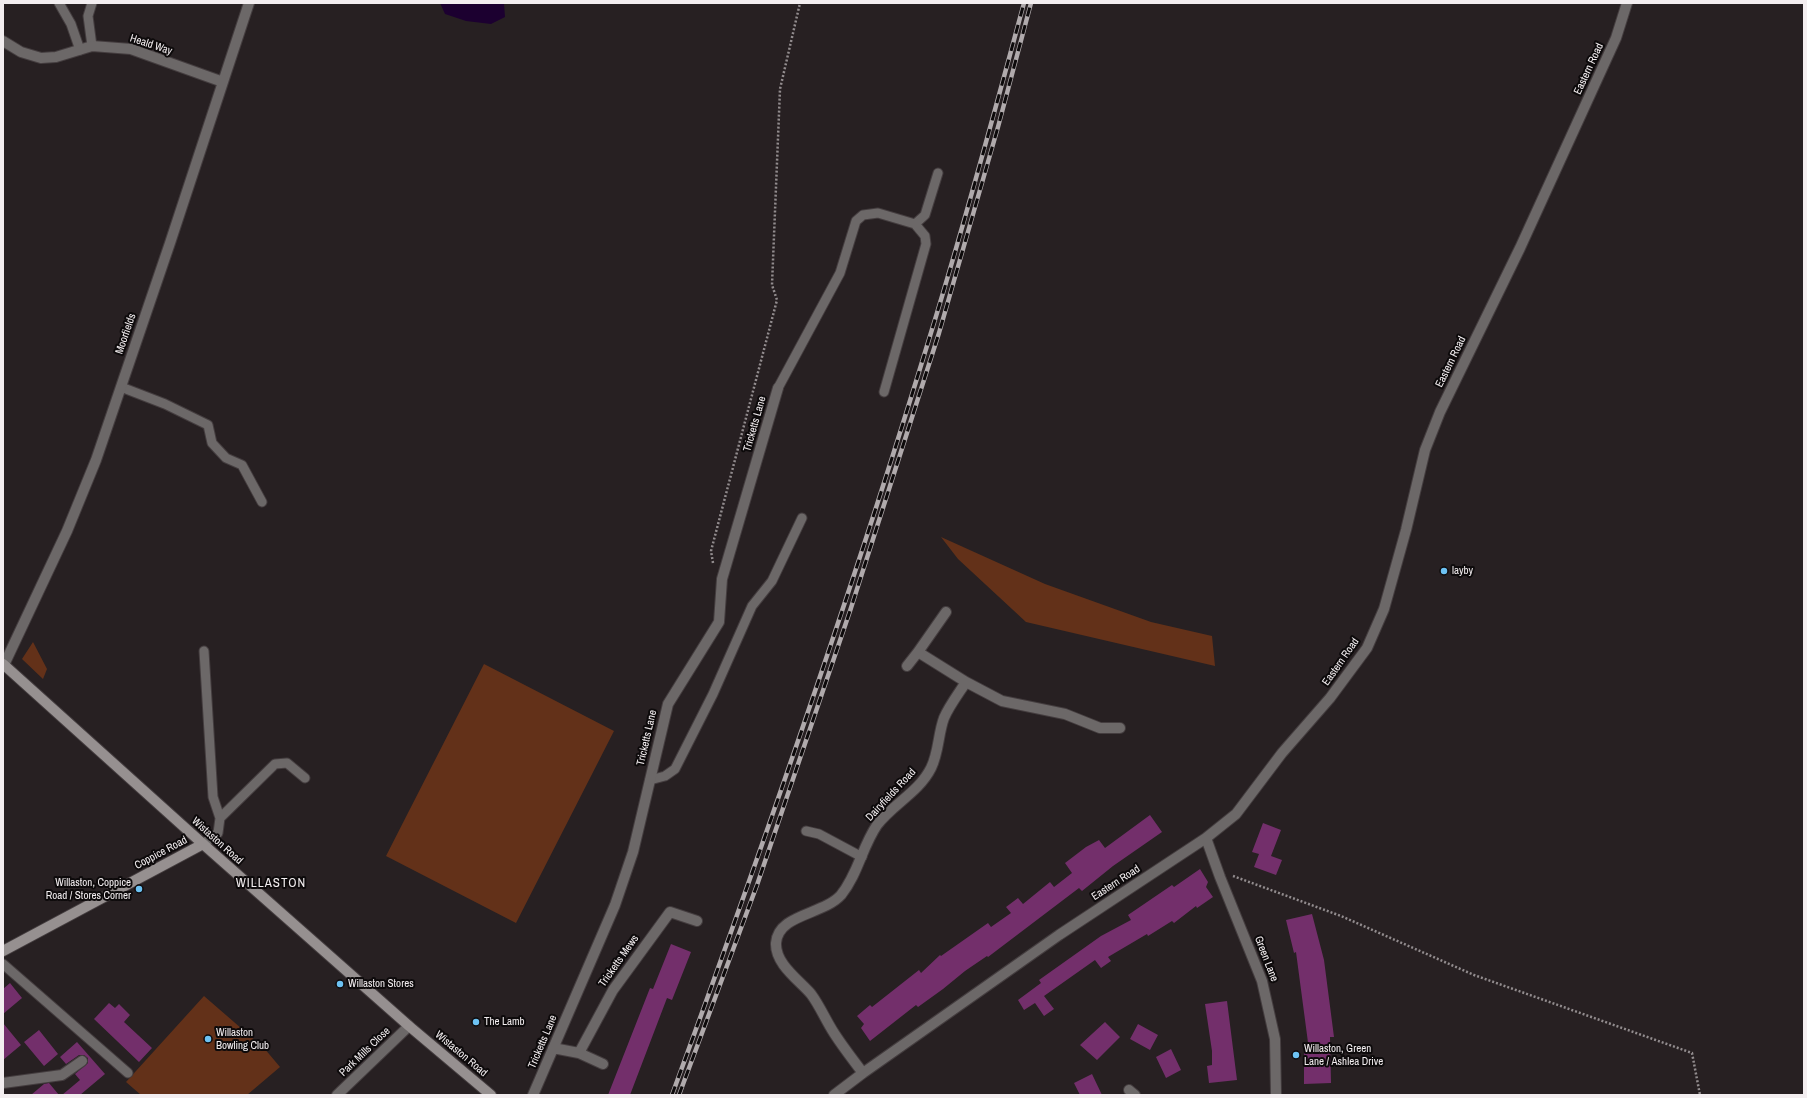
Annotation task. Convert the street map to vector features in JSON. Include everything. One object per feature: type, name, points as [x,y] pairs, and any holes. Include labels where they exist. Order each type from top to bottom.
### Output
[{"type":"street","name":"Moorfields","points":[[3,665],[67,531],[96,460],[249,3]]},
{"type":"street","name":"Eastern Road","points":[[834,1095],[1059,935],[1206,838],[1236,814],[1282,753],[1330,698],[1367,648],[1384,609],[1426,450],[1440,412],[1520,248],[1616,38],[1627,3]]},
{"type":"street","name":"Heald Way","points":[[3,41],[21,52],[41,58],[56,57],[92,46],[131,49],[223,82]]},
{"type":"street","name":"Tricketts Lane","points":[[533,1095],[615,905],[633,852],[668,704],[719,622],[722,579],[778,388]]},
{"type":"street","points":[[907,666],[946,612]]},
{"type":"street","points":[[918,652],[966,682],[1002,701],[1065,714],[1100,728],[1120,728]]},
{"type":"street","name":"Wistaston Road","points":[[3,665],[409,1026],[491,1095]]},
{"type":"street","name":"Dairyfields Road","points":[[863,1073],[834,1034],[811,994],[796,980],[780,959],[776,942],[780,930],[790,921],[821,909],[840,896],[848,885],[870,837],[878,824],[914,791],[927,774],[936,756],[944,718],[966,682]]},
{"type":"street","name":"Green Lane","points":[[1206,838],[1220,877],[1262,980],[1275,1040],[1276,1095]]},
{"type":"street","name":"Coppice Road","points":[[3,951],[203,844]]},
{"type":"street","name":"Tricketts Mews","points":[[579,1053],[613,990],[670,912],[697,922]]},
{"type":"street","name":"Park Mills Close","points":[[337,1095],[409,1026]]},
{"type":"street","points":[[553,1048],[579,1053],[603,1064]]},
{"type":"street","points":[[3,1083],[62,1075],[82,1061]]},
{"type":"lane","points":[[59,3],[71,24],[80,50]]},
{"type":"lane","points":[[92,3],[88,16],[92,46]]},
{"type":"lane","points":[[915,224],[925,215],[938,173]]},
{"type":"lane","points":[[778,388],[840,273],[856,221],[863,215],[878,213],[915,224],[925,236],[926,244],[884,392]]},
{"type":"lane","points":[[121,387],[165,404],[208,425],[212,443],[226,458],[242,465],[262,502]]},
{"type":"lane","points":[[650,780],[665,776],[675,768],[713,694],[752,606],[772,581],[802,518]]},
{"type":"lane","points":[[203,844],[218,833],[220,818],[213,797],[204,650]]},
{"type":"lane","points":[[220,818],[275,764],[287,763],[304,778]]},
{"type":"lane","points":[[806,831],[819,834],[862,857]]},
{"type":"lane","points":[[3,964],[128,1073]]},
{"type":"path","points":[[722,579],[715,574],[711,551],[777,300],[772,285],[780,90],[800,3]]},
{"type":"path","points":[[1220,877],[1228,874],[1341,916],[1474,975],[1692,1053],[1700,1095]]},
{"type":"shaded area","points":[[440,3],[504,3],[505,17],[491,24],[466,21],[445,14]]},
{"type":"shaded area","points":[[941,537],[1045,584],[1151,622],[1212,636],[1215,666],[1026,622],[958,559]]},
{"type":"shaded area","points":[[33,642],[47,669],[43,679],[22,659]]},
{"type":"shaded area","points":[[484,664],[614,731],[516,923],[386,856]]},
{"type":"shaded area","name":"Willaston Bowling Club","points":[[204,996],[264,1048],[280,1067],[247,1095],[141,1095],[126,1082]]},
{"type":"building","points":[[1150,815],[1162,832],[1113,866],[1082,891],[1079,888],[988,957],[987,956],[965,971],[918,1007],[916,1005],[870,1041],[861,1028],[864,1024],[857,1016],[870,1005],[872,1007],[919,970],[921,973],[940,955],[941,956],[988,923],[991,927],[1011,913],[1006,907],[1018,898],[1023,904],[1050,882],[1054,887],[1072,873],[1065,863],[1086,847],[1099,840],[1105,848]]},
{"type":"building","points":[[1263,823],[1281,830],[1271,856],[1282,860],[1276,875],[1254,867],[1259,854],[1252,852]]},
{"type":"building","points":[[1200,869],[1208,882],[1206,887],[1213,897],[1197,908],[1196,906],[1174,923],[1172,921],[1148,936],[1147,934],[1108,957],[1111,961],[1101,968],[1095,960],[1044,996],[1054,1009],[1044,1016],[1035,1003],[1024,1010],[1018,1000],[1041,983],[1039,980],[1101,936],[1131,920],[1128,915],[1172,885],[1174,887]]},
{"type":"building","points":[[1312,914],[1324,960],[1334,1037],[1330,1037],[1331,1083],[1304,1084],[1304,1050],[1309,1050],[1296,952],[1294,953],[1286,920]]},
{"type":"building","points":[[671,944],[691,952],[672,1000],[667,998],[630,1095],[608,1095],[650,988],[653,989]]},
{"type":"building","points":[[10,983],[22,998],[3,1014],[3,989]]},
{"type":"building","points":[[1227,1001],[1237,1080],[1209,1083],[1207,1066],[1212,1065],[1212,1051],[1205,1004]]},
{"type":"building","points":[[109,1003],[115,1008],[119,1004],[130,1015],[124,1022],[152,1048],[139,1062],[94,1019]]},
{"type":"building","points":[[1105,1022],[1120,1037],[1097,1060],[1080,1045]]},
{"type":"building","points":[[3,1023],[21,1045],[3,1060]]},
{"type":"building","points":[[1138,1024],[1158,1035],[1150,1050],[1130,1039]]},
{"type":"building","points":[[39,1030],[58,1054],[44,1066],[24,1042]]},
{"type":"building","points":[[77,1042],[105,1074],[80,1095],[62,1095],[80,1080],[75,1074],[88,1063],[88,1058],[84,1055],[79,1055],[66,1064],[60,1057]]},
{"type":"building","points":[[1171,1049],[1181,1070],[1166,1078],[1156,1057]]},
{"type":"building","points":[[1092,1074],[1102,1095],[1080,1095],[1074,1083]]},
{"type":"building","points":[[49,1083],[59,1095],[31,1095],[44,1084]]},
{"type":"railway","points":[[672,1095],[740,907],[870,527],[955,253],[1024,3]]},
{"type":"railway","points":[[679,1095],[757,885],[850,611],[939,333],[998,127],[1031,3]]},
{"type":"place","name":"layby","points":[[1444,571]]},
{"type":"place","name":"Willaston, Coppice Road / Stores Corner","points":[[139,889]]},
{"type":"place","name":"Willaston Stores","points":[[340,984]]},
{"type":"place","name":"The Lamb","points":[[476,1022]]},
{"type":"place","name":"Willaston Bowling Club","points":[[208,1039]]},
{"type":"place","name":"Willaston, Green Lane / Ashlea Drive","points":[[1296,1055]]},
{"type":"district","name":"WILLASTON","points":[[271,884]]}]
